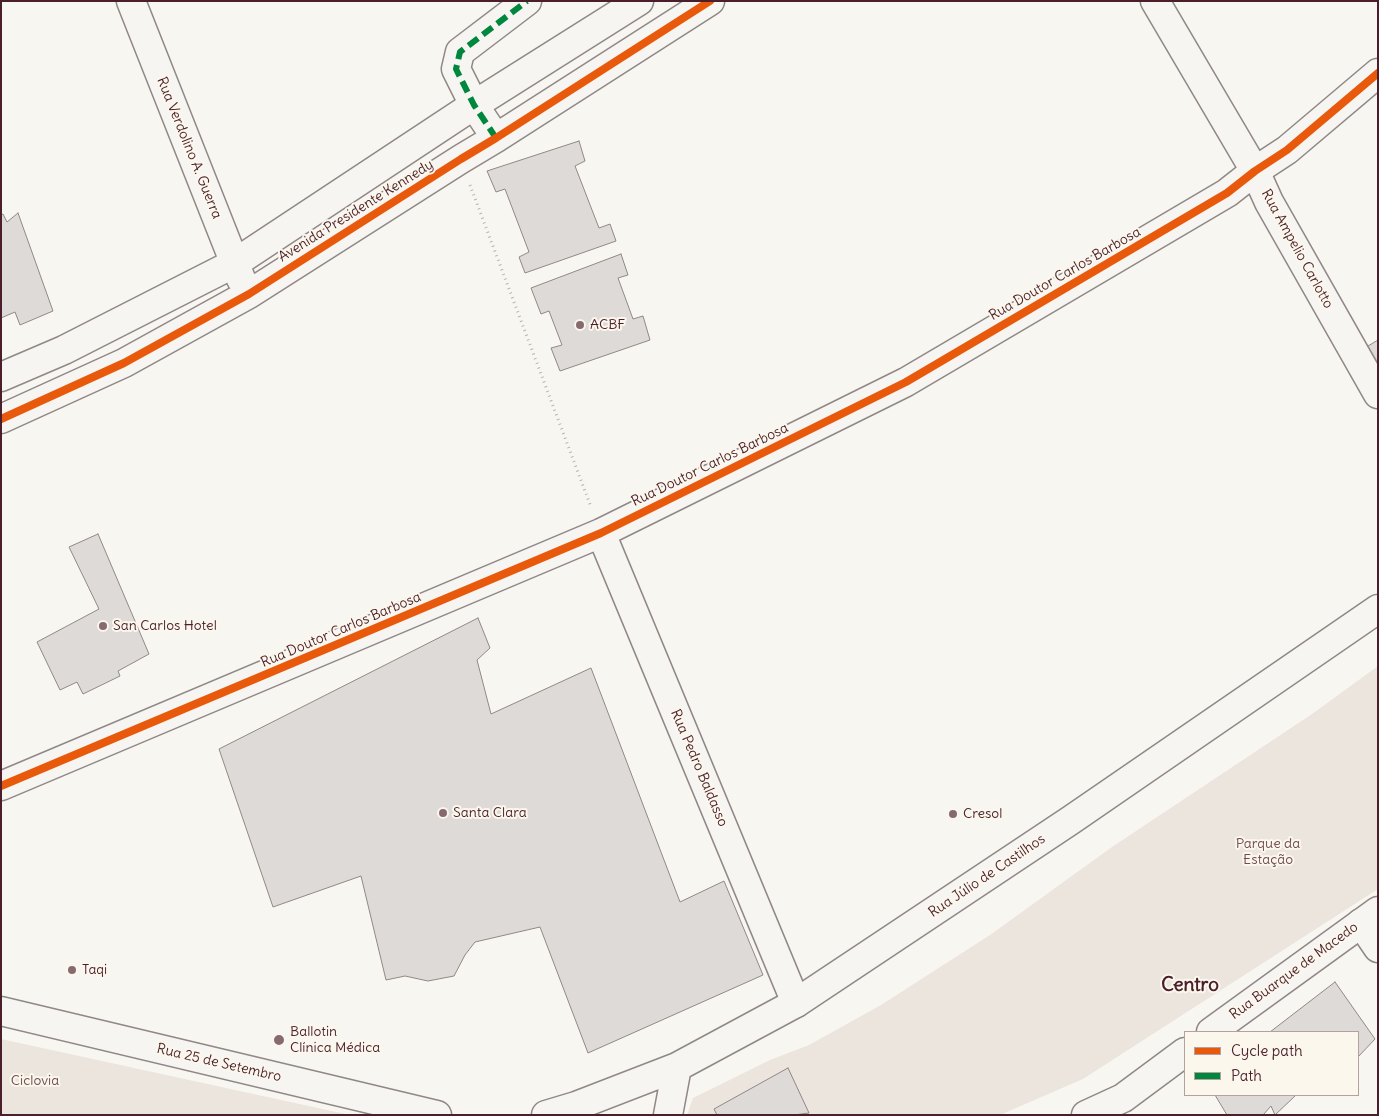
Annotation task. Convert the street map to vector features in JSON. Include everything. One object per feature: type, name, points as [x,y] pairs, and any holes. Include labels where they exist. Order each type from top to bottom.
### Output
[{"type":"street","name":"Rua Verdolino A. Guerra","points":[[131,1],[249,294]]},
{"type":"street","points":[[496,138],[474,105],[456,69],[460,52],[527,1]]},
{"type":"street","name":"Avenida Presidente Kennedy","points":[[1,378],[64,350],[235,263],[474,105],[639,1]]},
{"type":"street","name":"Avenida Presidente Kennedy","points":[[1,418],[124,363],[249,294],[710,1]]},
{"type":"street","name":"Rua Ampelio Carlotto","points":[[1155,1],[1255,171],[1269,202],[1378,394]]},
{"type":"street","name":"Rua Doutor Carlos Barbosa","points":[[1,786],[601,534],[906,382],[1227,193],[1255,171],[1288,150],[1378,73]]},
{"type":"street","name":"Rua Pedro Baldasso","points":[[601,534],[796,1003]]},
{"type":"street","name":"Rua Júlio de Castilhos","points":[[546,1115],[576,1106],[676,1067],[796,1003],[1063,826],[1378,609]]},
{"type":"street","points":[[1369,917],[1378,948]]},
{"type":"street","name":"Rua Buarque de Macedo","points":[[1212,1031],[1369,917]]},
{"type":"street","name":"Rua 25 de Setembro","points":[[1,1011],[437,1115]]},
{"type":"street","points":[[1086,1115],[1124,1098],[1184,1053]]},
{"type":"street","points":[[668,1115],[676,1067]]},
{"type":"street","points":[[576,1106],[608,1115]]},
{"type":"path","points":[[461,159],[601,534]]},
{"type":"green space","name":"Parque da Estação","points":[[1378,666],[1378,889],[1083,1079],[1000,1115],[687,1115],[693,1098],[770,1060],[809,1045],[881,1005],[990,935],[1112,847],[1312,714]]},
{"type":"green space","name":"Ciclovia","points":[[1,1039],[350,1115],[1,1115]]},
{"type":"building","points":[[579,141],[585,161],[575,166],[599,228],[610,224],[616,241],[525,273],[519,257],[529,252],[505,189],[496,192],[487,171]]},
{"type":"building","points":[[18,213],[53,311],[20,325],[15,312],[1,318],[1,215],[3,214],[7,222]]},
{"type":"building","points":[[621,254],[628,275],[618,278],[633,319],[643,316],[650,340],[560,371],[551,348],[562,345],[549,311],[541,314],[531,288]]},
{"type":"building","points":[[1378,340],[1378,366],[1363,349]]},
{"type":"building","name":"San Carlos Hotel","points":[[98,534],[149,654],[118,671],[120,676],[83,694],[77,682],[60,690],[37,642],[99,609],[69,547]]},
{"type":"building","name":"Santa Clara","points":[[478,618],[490,648],[477,660],[491,714],[591,668],[680,902],[724,881],[763,975],[588,1053],[540,927],[475,942],[465,955],[454,976],[428,981],[405,976],[386,980],[361,876],[273,907],[219,749]]},
{"type":"building","points":[[1335,982],[1375,1039],[1359,1056],[1359,1031],[1271,1031]]},
{"type":"building","points":[[788,1068],[809,1113],[794,1115],[717,1115],[714,1109]]},
{"type":"building","points":[[1216,1096],[1295,1096],[1275,1115],[1271,1106],[1263,1115],[1227,1115]]},
{"type":"marked path","points":[[496,138],[474,105],[456,69],[460,52],[527,1]]},
{"type":"cycle path","points":[[1,419],[124,363],[249,294],[710,1]]},
{"type":"cycle path","points":[[1,786],[601,533],[906,382],[1227,193],[1255,171],[1287,150],[1378,73]]},
{"type":"place","name":"ACBF","points":[[580,325]]},
{"type":"place","name":"San Carlos Hotel","points":[[103,626]]},
{"type":"place","name":"Santa Clara","points":[[443,813]]},
{"type":"place","name":"Cresol","points":[[953,814]]},
{"type":"place","name":"Taqi","points":[[72,970]]},
{"type":"place","name":"Ballotin Clínica Médica","points":[[279,1040]]},
{"type":"district","name":"Centro","points":[[1190,986]]}]
